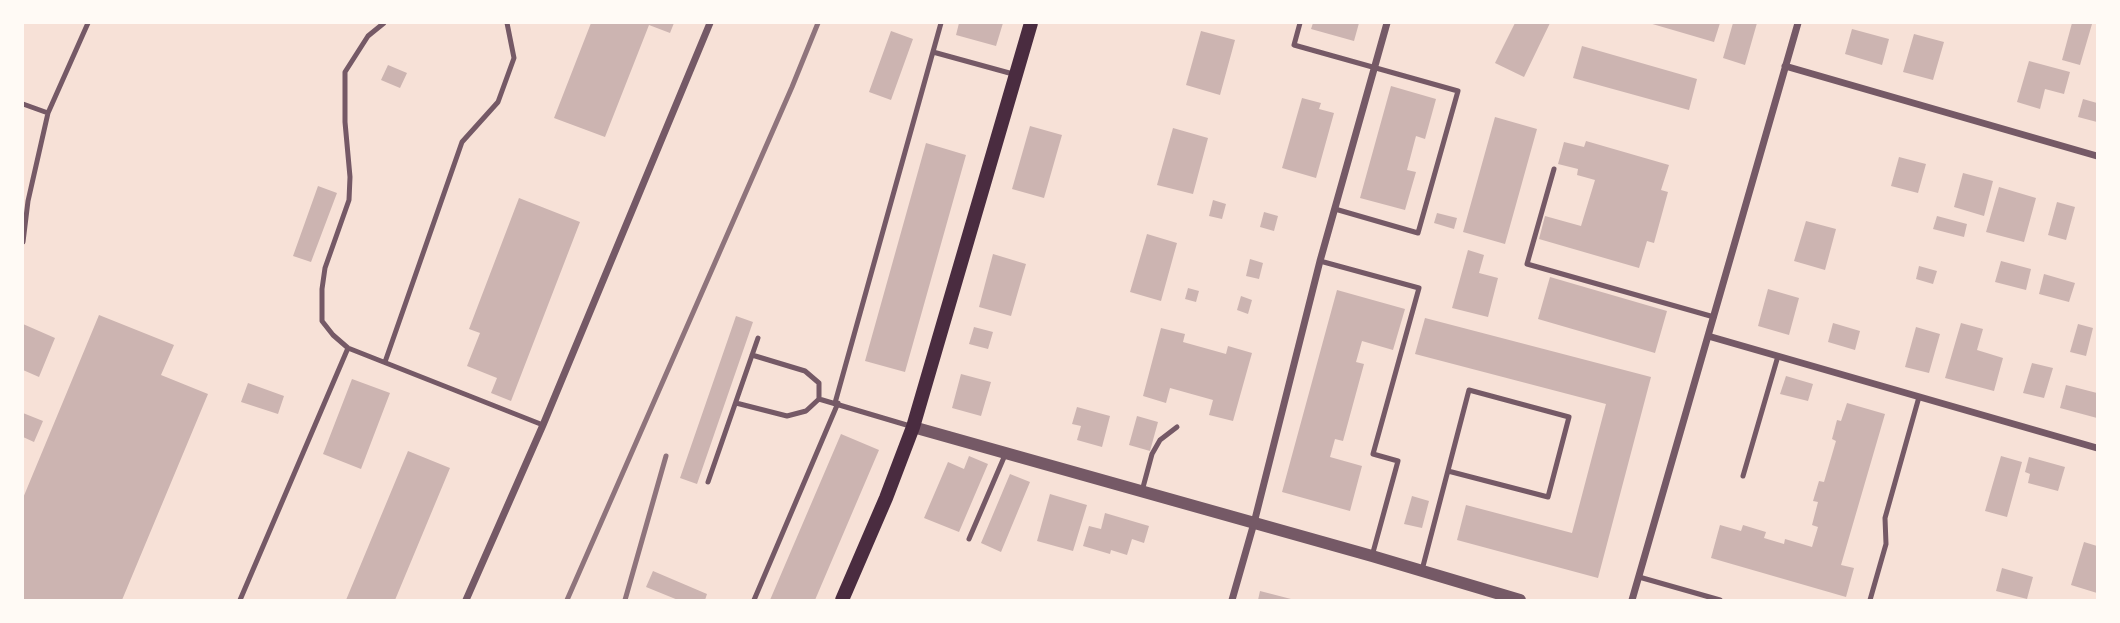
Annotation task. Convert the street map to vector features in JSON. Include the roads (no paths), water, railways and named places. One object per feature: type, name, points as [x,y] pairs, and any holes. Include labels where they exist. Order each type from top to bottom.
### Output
[{"type":"main road","points":[[842,600],[913,427],[1031,23]]},
{"type":"street","points":[[466,600],[543,425],[710,23]]},
{"type":"street","points":[[1232,600],[1387,23]]},
{"type":"street","points":[[1632,600],[1798,23]]},
{"type":"street","points":[[1785,66],[2097,156]]},
{"type":"street","points":[[1708,336],[2097,448]]},
{"type":"street","points":[[913,427],[1520,600]]},
{"type":"lane","points":[[23,242],[28,201],[48,113],[88,23]]},
{"type":"lane","points":[[384,23],[368,36],[345,72],[349,200],[325,268],[322,321],[348,348],[543,425]]},
{"type":"lane","points":[[384,362],[462,142],[498,102],[514,58],[507,23]]},
{"type":"lane","points":[[754,600],[837,403],[941,23]]},
{"type":"lane","points":[[1300,23],[1294,45],[1458,91],[1418,233],[1335,209]]},
{"type":"lane","points":[[933,52],[1016,75]]},
{"type":"lane","points":[[23,104],[48,113]]},
{"type":"lane","points":[[1554,169],[1527,264],[1714,317]]},
{"type":"lane","points":[[1321,261],[1419,288],[1373,454],[1398,461],[1372,556]]},
{"type":"lane","points":[[708,482],[758,338]]},
{"type":"lane","points":[[240,600],[348,348]]},
{"type":"lane","points":[[736,403],[787,416],[806,411],[819,399],[819,383],[805,371],[752,355]]},
{"type":"lane","points":[[1743,476],[1778,356]]},
{"type":"lane","points":[[1422,570],[1469,390],[1569,417],[1548,497],[1448,471]]},
{"type":"lane","points":[[1870,600],[1886,544],[1885,518],[1919,397]]},
{"type":"lane","points":[[819,399],[913,427]]},
{"type":"lane","points":[[1142,491],[1152,454],[1160,440],[1177,427]]},
{"type":"lane","points":[[969,539],[1005,453]]},
{"type":"lane","points":[[1639,577],[1720,600]]},
{"type":"railway","points":[[567,600],[818,23]]},
{"type":"railway","points":[[625,600],[666,456]]}]
